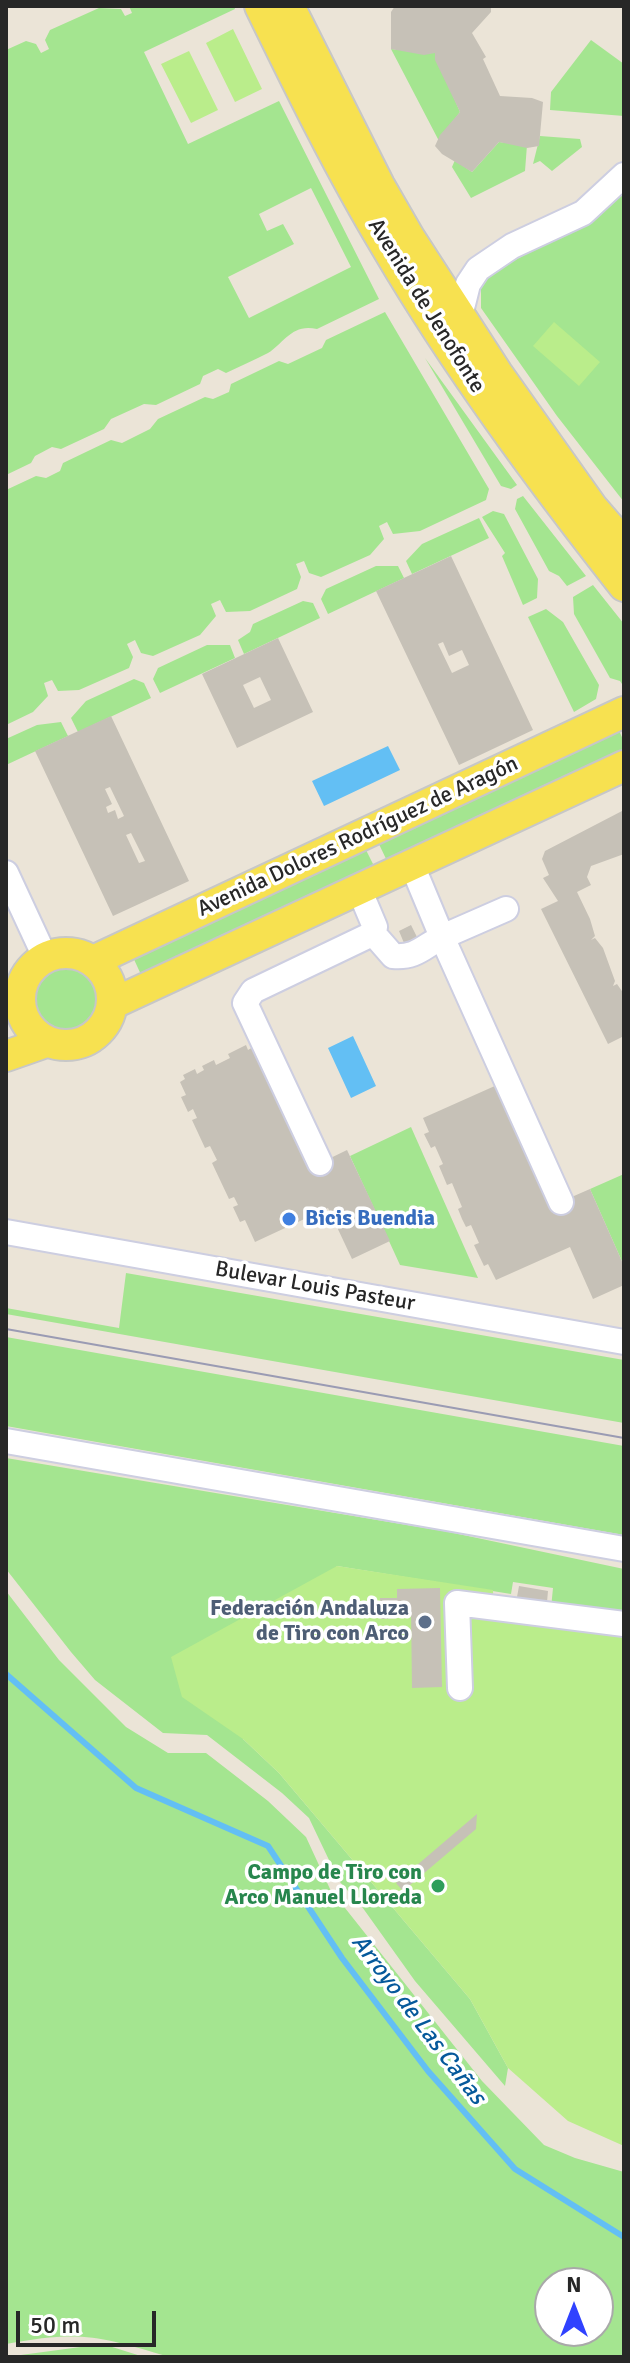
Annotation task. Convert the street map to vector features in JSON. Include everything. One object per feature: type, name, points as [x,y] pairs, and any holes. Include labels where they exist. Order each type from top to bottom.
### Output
[{"type":"main road","name":"Avenida de Jenofonte","points":[[260,6],[327,142],[387,248],[445,341],[532,465],[624,586]]},
{"type":"main road","name":"Avenida de Jenofonte","points":[[289,6],[379,185],[460,316],[592,507],[624,544]]},
{"type":"main road","name":"Avenida Dolores Rodríguez de Aragón","points":[[93,961],[624,712]]},
{"type":"main road","points":[[114,1003],[624,766]]},
{"type":"main road","points":[[66,952],[93,961],[110,982],[114,1003],[100,1031],[84,1042],[66,1046],[46,1042],[32,1032],[12,1001],[23,980],[33,965],[45,957],[66,952]]},
{"type":"main road","points":[[6,1056],[46,1042]]},
{"type":"street","points":[[460,316],[468,284],[478,269],[512,246],[583,213],[624,175]]},
{"type":"street","points":[[412,865],[442,937],[482,1003],[561,1202]]},
{"type":"street","points":[[6,873],[45,957]]},
{"type":"street","points":[[320,1163],[245,1003],[253,991],[372,932],[375,927],[359,889]]},
{"type":"street","points":[[372,932],[393,956],[405,957],[420,953],[442,937],[506,909]]},
{"type":"street","name":"Bulevar Louis Pasteur","points":[[6,1232],[624,1342]]},
{"type":"street","points":[[6,1441],[624,1549]]},
{"type":"street","points":[[460,1688],[457,1603],[624,1624]]},
{"type":"green space","points":[[129,6],[234,6],[235,9],[144,52],[188,144],[279,101],[379,299],[317,329],[295,331],[263,356],[226,373],[218,369],[203,376],[200,384],[156,405],[144,404],[111,419],[104,429],[61,449],[52,447],[35,456],[31,463],[6,475],[6,50],[26,41],[36,44],[41,53],[49,49],[45,40],[50,30],[99,8],[121,9],[125,16],[132,13]],"holes":[[[311,188],[351,267],[249,318],[228,277],[294,244],[283,224],[267,231],[259,214]]]},
{"type":"green space","points":[[233,29],[262,89],[235,102],[206,43]]},
{"type":"green space","points":[[591,40],[624,64],[624,116],[550,110],[551,92]]},
{"type":"green space","points":[[391,49],[435,53],[460,112],[439,141]]},
{"type":"green space","points":[[189,51],[218,110],[191,123],[161,64]]},
{"type":"green space","points":[[540,136],[580,139],[582,147],[552,171],[540,161],[533,164]]},
{"type":"green space","points":[[499,142],[527,145],[525,171],[471,198],[452,167],[455,160],[472,172]]},
{"type":"green space","points":[[624,192],[624,502],[557,416],[481,308],[481,283],[498,270],[591,218]]},
{"type":"green space","points":[[385,312],[489,489],[486,500],[420,531],[393,534],[387,522],[379,526],[384,539],[370,555],[321,577],[309,573],[304,561],[296,564],[301,577],[297,589],[250,611],[226,612],[220,600],[211,604],[216,616],[200,635],[153,656],[141,653],[135,640],[127,644],[133,657],[129,668],[79,690],[58,691],[52,680],[44,683],[48,696],[33,712],[6,725],[6,490],[36,476],[46,478],[60,471],[63,463],[111,440],[122,443],[150,429],[158,419],[205,397],[213,399],[229,392],[231,384],[279,361],[288,364],[322,348],[326,340]]},
{"type":"green space","points":[[554,322],[600,362],[579,386],[533,346]]},
{"type":"green space","points":[[425,358],[517,485],[511,489],[501,486]]},
{"type":"green space","points":[[523,496],[586,576],[567,586],[559,576],[549,571],[515,509],[517,499]]},
{"type":"green space","points":[[493,511],[504,514],[538,579],[537,598],[523,605],[502,556],[505,553],[482,517]]},
{"type":"green space","points":[[479,518],[489,538],[412,574],[406,561],[422,544]]},
{"type":"green space","points":[[376,566],[398,566],[404,578],[328,614],[321,599],[326,589]]},
{"type":"green space","points":[[593,585],[624,624],[624,687],[620,681],[610,678],[574,614],[573,597]]},
{"type":"green space","points":[[303,601],[313,603],[320,618],[244,654],[238,640],[250,632],[253,624]]},
{"type":"green space","points":[[546,609],[563,622],[599,685],[596,699],[574,712],[528,617]]},
{"type":"green space","points":[[207,645],[230,645],[235,658],[160,693],[153,679],[158,668]]},
{"type":"green space","points":[[134,679],[144,683],[151,698],[78,732],[71,718],[86,701]]},
{"type":"green space","points":[[61,722],[68,736],[6,765],[6,739],[37,725]]},
{"type":"green space","points":[[618,728],[624,742],[624,754],[388,863],[377,840]]},
{"type":"green space","points":[[364,846],[376,870],[143,979],[132,955]]},
{"type":"green space","points":[[65,968],[90,978],[100,1003],[90,1028],[65,1038],[40,1028],[30,1003],[40,978]]},
{"type":"green space","points":[[411,1127],[478,1278],[400,1265],[350,1156]]},
{"type":"green space","points":[[624,1174],[624,1266],[590,1189]]},
{"type":"green space","points":[[126,1273],[624,1360],[624,1423],[6,1314],[6,1308],[119,1328]]},
{"type":"green space","points":[[6,1337],[624,1446],[624,1535],[6,1426]]},
{"type":"green space","points":[[6,1458],[449,1532],[624,1569],[624,1619],[551,1608],[553,1588],[513,1582],[511,1594],[337,1566],[243,1739],[279,1773],[470,1999],[508,2068],[505,2086],[415,1981],[360,1904],[339,1881],[309,1818],[207,1735],[163,1733],[95,1680],[71,1652],[6,1569]]},
{"type":"green space","points":[[337,1566],[493,1590],[494,1618],[624,1637],[624,2146],[568,2121],[508,2068],[470,1999],[279,1773],[243,1739],[182,1697],[171,1657]]},
{"type":"green space","points":[[6,1591],[59,1660],[126,1727],[168,1753],[206,1753],[268,1801],[306,1837],[330,1889],[482,2081],[544,2145],[575,2158],[624,2172],[624,2357],[170,2357],[89,2337],[6,2344]]},
{"type":"green space","points":[[109,2346],[144,2357],[6,2357]]},
{"type":"water","points":[[388,746],[400,770],[324,806],[312,781]]},
{"type":"water","points":[[353,1036],[376,1086],[351,1098],[328,1048]]},
{"type":"building","points":[[395,6],[491,6],[491,12],[472,33],[486,57],[483,59],[500,96],[532,98],[543,102],[539,146],[527,148],[499,142],[472,172],[442,154],[435,146],[440,135],[460,112],[435,60],[435,53],[424,55],[391,49],[391,12]]},
{"type":"building","points":[[451,556],[533,730],[459,765],[376,591]],"holes":[[[443,642],[449,656],[462,650],[469,665],[452,673],[438,644]]]},
{"type":"building","points":[[278,638],[313,712],[237,748],[202,674]],"holes":[[[260,677],[271,700],[254,708],[243,685]]]},
{"type":"building","points":[[111,716],[189,881],[113,916],[35,751]],"holes":[[[110,787],[124,816],[118,819],[115,810],[108,813],[106,807],[112,804],[105,789]],[[131,833],[145,861],[139,863],[126,835]]]},
{"type":"building","points":[[622,811],[624,854],[591,866],[587,877],[591,885],[577,892],[595,936],[591,940],[595,938],[603,948],[615,981],[613,986],[617,984],[624,994],[624,1036],[608,1044],[541,909],[558,901],[543,878],[549,875],[542,859],[545,851]]},
{"type":"building","points":[[411,925],[417,937],[404,943],[399,931]]},
{"type":"building","points":[[246,1045],[248,1050],[253,1047],[310,1168],[347,1150],[390,1241],[352,1259],[328,1208],[255,1242],[245,1220],[240,1222],[233,1207],[238,1205],[234,1197],[229,1199],[212,1163],[217,1160],[210,1146],[205,1148],[192,1120],[197,1118],[193,1109],[188,1112],[181,1097],[186,1095],[180,1082],[185,1079],[183,1075],[195,1069],[197,1074],[204,1070],[202,1066],[214,1060],[216,1065],[230,1058],[228,1054]]},
{"type":"building","points":[[497,1085],[551,1206],[590,1189],[624,1266],[624,1285],[593,1299],[570,1247],[496,1280],[488,1264],[484,1266],[474,1245],[479,1243],[471,1225],[466,1227],[458,1209],[462,1207],[452,1183],[447,1185],[435,1146],[431,1148],[424,1134],[429,1132],[423,1118]]},
{"type":"building","points":[[519,1586],[548,1591],[547,1602],[517,1597]]},
{"type":"building","points":[[440,1588],[442,1687],[412,1688],[411,1611],[398,1611],[398,1618],[381,1619],[380,1598],[397,1598],[397,1589]]},
{"type":"building","points":[[477,1814],[476,1829],[403,1891],[396,1883]]},
{"type":"waterway","name":"Arroyo de Las Cañas","points":[[6,1674],[136,1788],[268,1846],[342,1958],[428,2071],[515,2169],[624,2237]]},
{"type":"tram line","points":[[6,1329],[624,1438]]},
{"type":"place","name":"Bicis Buendia","points":[[289,1219]]},
{"type":"place","name":"Federación Andaluza de Tiro con Arco","points":[[425,1622]]},
{"type":"place","name":"Campo de Tiro con Arco Manuel Lloreda","points":[[438,1886]]}]
